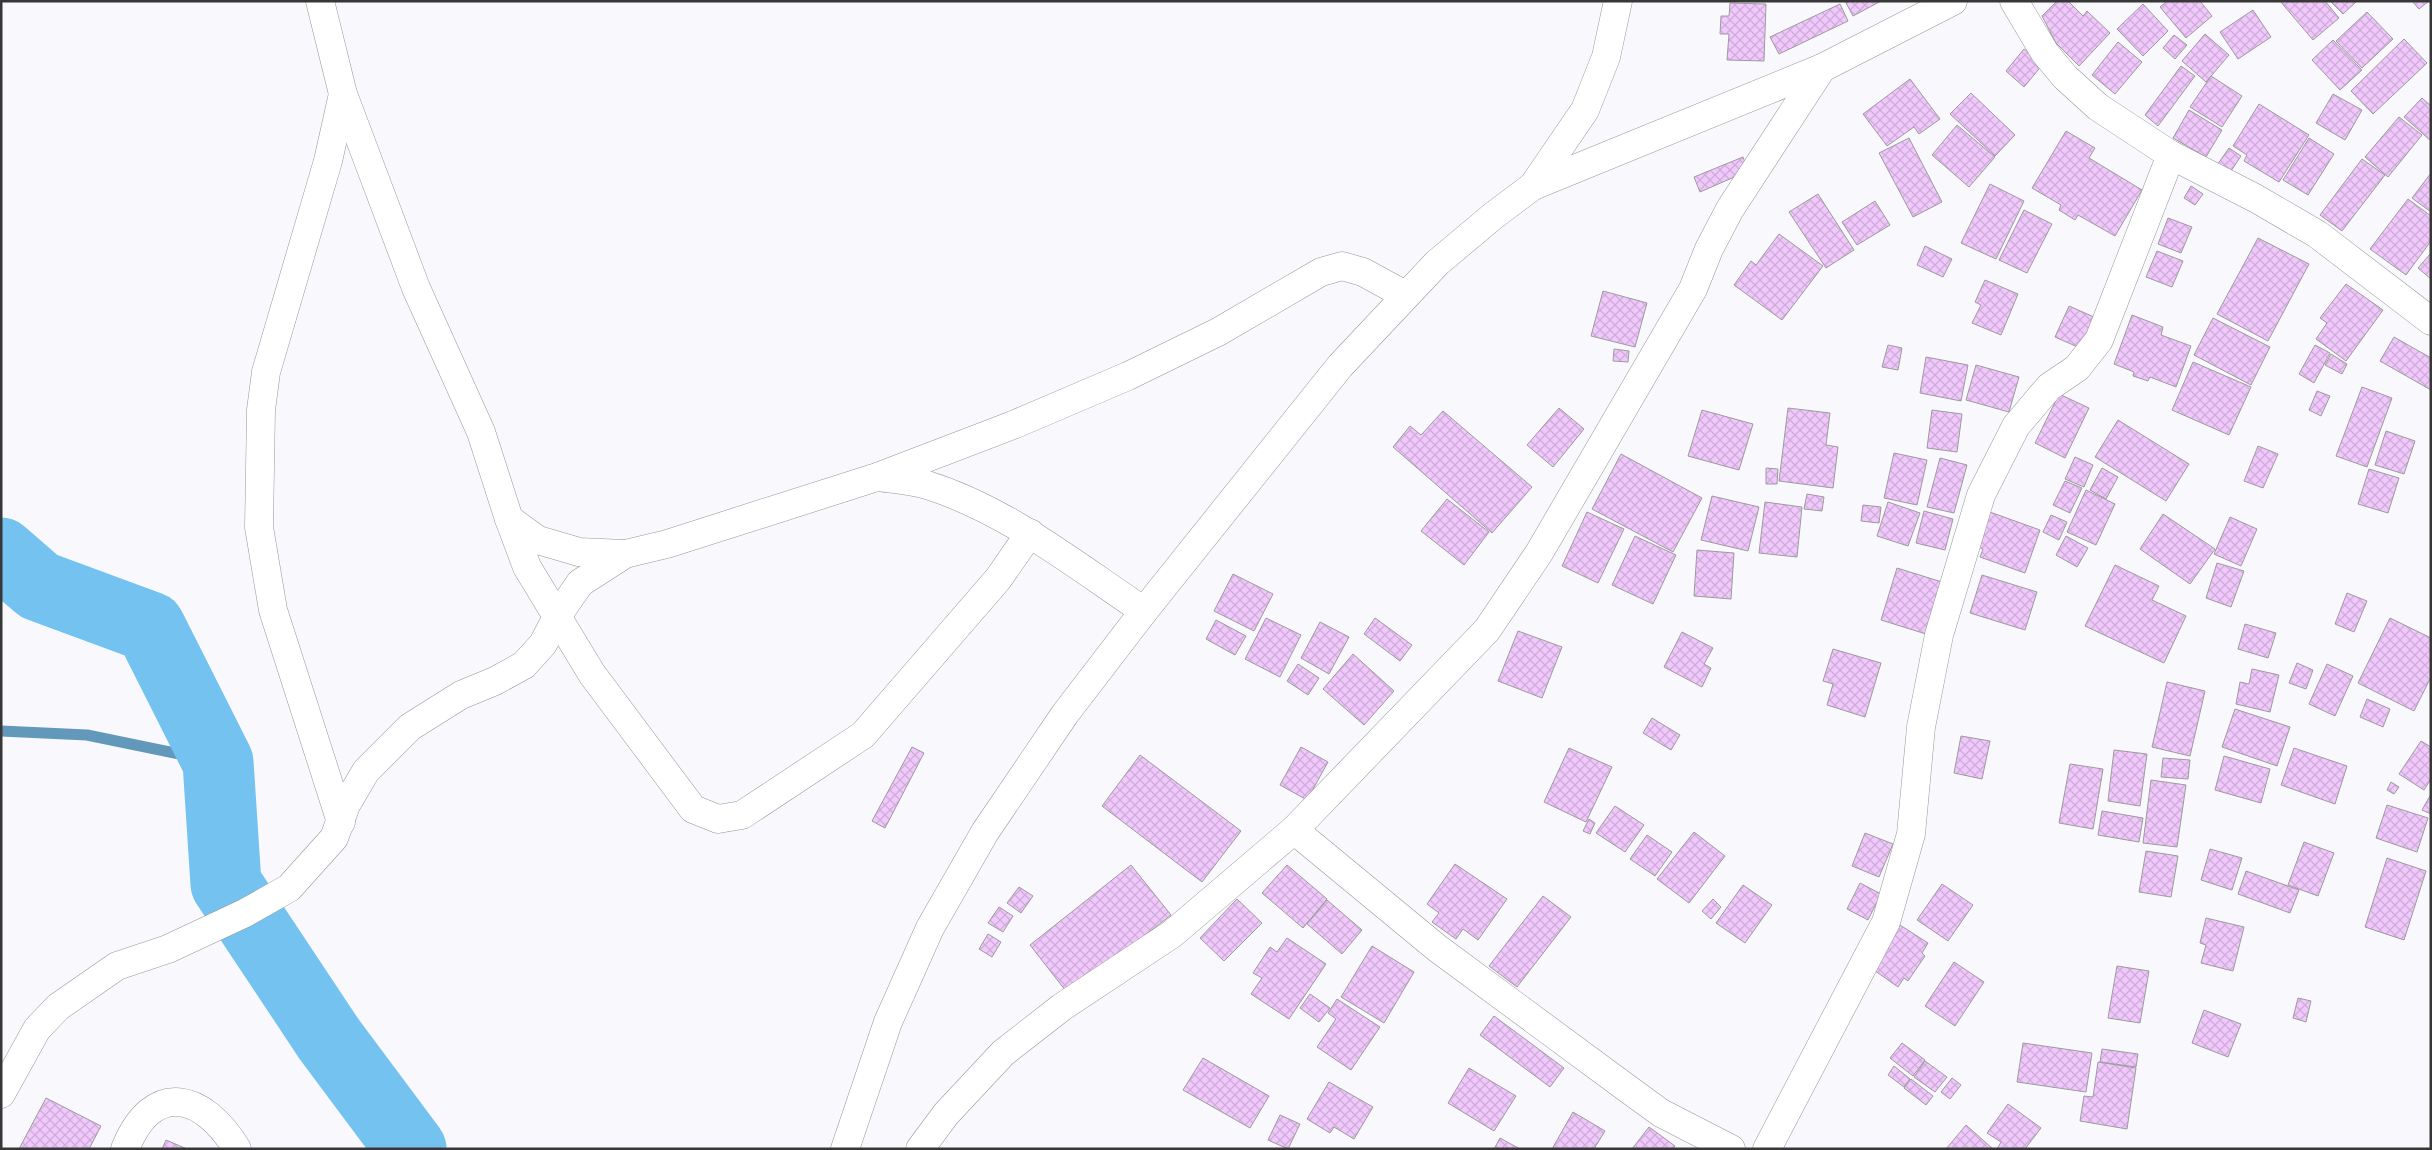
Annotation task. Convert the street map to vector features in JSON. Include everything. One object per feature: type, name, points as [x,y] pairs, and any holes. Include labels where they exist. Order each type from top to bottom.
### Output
[{"type":"street","points":[[320,1],[343,94],[416,288],[481,432],[509,519],[527,566],[592,674],[694,809],[718,819],[742,815],[863,735],[998,579],[1030,533]]},
{"type":"street","points":[[1533,186],[1585,110],[1606,57],[1618,1]]},
{"type":"street","points":[[845,1149],[888,1022],[935,920],[985,832],[1065,714],[1144,611],[1340,366],[1405,295],[1437,262],[1492,216],[1533,186],[1822,68],[1953,1]]},
{"type":"street","points":[[2014,1],[2045,53],[2065,77],[2098,107],[2171,155],[2255,198],[2317,234],[2431,321]]},
{"type":"street","points":[[923,1148],[946,1114],[1003,1053],[1062,1007],[1172,934],[1294,830],[1487,630],[1539,553],[1693,289],[1709,249],[1730,209],[1822,68]]},
{"type":"street","points":[[341,822],[273,610],[259,527],[261,410],[266,372],[328,161],[343,94]]},
{"type":"street","points":[[1767,1149],[1886,922],[1911,834],[1921,727],[1939,636],[1981,495],[2016,426],[2048,387],[2077,368],[2099,340],[2171,155]]},
{"type":"street","points":[[509,519],[538,540],[579,552],[625,554],[666,544],[877,477],[1014,425],[1128,376],[1218,332],[1321,272],[1342,266],[1363,272],[1405,295]]},
{"type":"street","points":[[877,477],[926,484],[977,506],[1030,533],[1144,611]]},
{"type":"street","points":[[1,1094],[37,1029],[58,1007],[117,966],[168,949],[245,913],[290,888],[334,838],[346,805],[366,771],[410,727],[461,695],[495,681],[524,665],[543,644],[558,615],[580,583],[625,554]]},
{"type":"street","points":[[1294,830],[1437,948],[1654,1108],[1731,1149]]},
{"type":"street","points":[[125,1149],[132,1131],[147,1112],[164,1102],[185,1103],[208,1113],[225,1130],[237,1149]]},
{"type":"building","points":[[1845,1],[1881,1],[1853,16]]},
{"type":"building","points":[[2057,1],[2068,1],[2083,16],[2087,11],[2110,33],[2079,66],[2056,43],[2042,16]]},
{"type":"building","points":[[2167,1],[2200,1],[2212,16],[2186,38],[2160,7]]},
{"type":"building","points":[[2280,1],[2325,1],[2339,18],[2313,40]]},
{"type":"building","points":[[2330,1],[2357,1],[2343,14]]},
{"type":"building","points":[[2412,1],[2429,1],[2419,9]]},
{"type":"building","points":[[1730,3],[1766,4],[1764,61],[1727,60],[1729,34],[1720,34],[1721,16],[1729,16]]},
{"type":"building","points":[[1840,4],[1848,21],[1779,54],[1770,37]]},
{"type":"building","points":[[2143,4],[2168,31],[2143,56],[2117,29]]},
{"type":"building","points":[[2253,10],[2271,37],[2238,59],[2220,32]]},
{"type":"building","points":[[2367,12],[2393,39],[2362,68],[2336,41]]},
{"type":"building","points":[[2205,34],[2229,55],[2206,82],[2182,61]]},
{"type":"building","points":[[2174,35],[2187,45],[2175,59],[2163,48]]},
{"type":"building","points":[[2404,39],[2427,63],[2373,114],[2351,91]]},
{"type":"building","points":[[2333,40],[2362,70],[2340,90],[2312,60]]},
{"type":"building","points":[[2118,42],[2142,62],[2115,94],[2092,75]]},
{"type":"building","points":[[2024,49],[2043,64],[2024,87],[2006,71]]},
{"type":"building","points":[[2181,66],[2195,76],[2158,126],[2145,115]]},
{"type":"building","points":[[2211,76],[2242,96],[2222,127],[2190,107]]},
{"type":"building","points":[[1910,79],[1940,119],[1919,134],[1914,127],[1887,146],[1863,114]]},
{"type":"building","points":[[1971,93],[2015,135],[1995,156],[1950,114]]},
{"type":"building","points":[[2333,94],[2362,110],[2345,140],[2316,123]]},
{"type":"building","points":[[2422,98],[2431,106],[2431,141],[2404,117]]},
{"type":"building","points":[[2259,104],[2309,135],[2279,182],[2244,161],[2247,155],[2233,146]]},
{"type":"building","points":[[2189,110],[2222,130],[2206,157],[2173,138]]},
{"type":"building","points":[[2399,117],[2422,135],[2388,177],[2365,157]]},
{"type":"building","points":[[1957,125],[1995,157],[1969,187],[1932,155]]},
{"type":"building","points":[[2066,131],[2095,148],[2089,158],[2142,190],[2115,236],[2078,215],[2075,220],[2059,210],[2061,205],[2032,188]]},
{"type":"building","points":[[1909,138],[1942,202],[1913,217],[1879,153]]},
{"type":"building","points":[[2309,138],[2334,154],[2308,195],[2283,180]]},
{"type":"building","points":[[2229,148],[2241,156],[2227,177],[2215,168]]},
{"type":"building","points":[[1743,157],[1748,171],[1700,192],[1694,177]]},
{"type":"building","points":[[2362,159],[2385,175],[2342,231],[2320,215]]},
{"type":"building","points":[[2431,173],[2431,212],[2412,198]]},
{"type":"building","points":[[1990,184],[2024,201],[1996,259],[1961,243]]},
{"type":"building","points":[[2191,186],[2203,194],[2195,205],[2184,198]]},
{"type":"building","points":[[1818,194],[1854,250],[1826,268],[1789,212]]},
{"type":"building","points":[[2408,199],[2431,216],[2431,241],[2406,275],[2370,249]]},
{"type":"building","points":[[1875,201],[1890,225],[1857,245],[1842,222]]},
{"type":"building","points":[[2024,210],[2052,224],[2027,273],[1999,260]]},
{"type":"building","points":[[2168,218],[2192,227],[2181,253],[2158,244]]},
{"type":"building","points":[[1779,234],[1823,266],[1782,320],[1734,285],[1751,261],[1756,265]]},
{"type":"building","points":[[2258,238],[2309,264],[2268,341],[2217,314]]},
{"type":"building","points":[[1925,246],[1952,259],[1943,277],[1917,265]]},
{"type":"building","points":[[2157,251],[2183,261],[2172,287],[2146,277]]},
{"type":"building","points":[[2431,253],[2431,279],[2418,268]]},
{"type":"building","points":[[1985,280],[2018,294],[2001,335],[1972,323],[1981,305],[1975,302]]},
{"type":"building","points":[[2346,284],[2383,310],[2346,361],[2316,339],[2327,323],[2320,318]]},
{"type":"building","points":[[1603,291],[1647,303],[1635,347],[1591,336]]},
{"type":"building","points":[[2069,306],[2094,317],[2080,348],[2055,337]]},
{"type":"building","points":[[2132,315],[2163,327],[2161,335],[2191,346],[2176,387],[2150,377],[2148,381],[2133,376],[2134,372],[2114,364]]},
{"type":"building","points":[[2213,318],[2270,347],[2251,385],[2194,355]]},
{"type":"building","points":[[2394,337],[2431,358],[2431,390],[2380,361]]},
{"type":"building","points":[[1888,345],[1902,348],[1898,370],[1882,367]]},
{"type":"building","points":[[2315,345],[2330,353],[2314,383],[2299,374]]},
{"type":"building","points":[[1614,349],[1629,351],[1628,362],[1613,361]]},
{"type":"building","points":[[2331,354],[2347,364],[2342,374],[2325,365]]},
{"type":"building","points":[[1926,357],[1968,365],[1961,401],[1920,393]]},
{"type":"building","points":[[2193,362],[2251,387],[2229,435],[2172,410]]},
{"type":"building","points":[[1976,365],[2019,377],[2009,412],[1966,400]]},
{"type":"building","points":[[2362,387],[2392,398],[2367,467],[2336,456]]},
{"type":"building","points":[[2317,391],[2330,396],[2321,416],[2309,410]]},
{"type":"building","points":[[2059,394],[2089,408],[2065,458],[2035,443]]},
{"type":"building","points":[[1559,408],[1584,429],[1553,467],[1527,445]]},
{"type":"building","points":[[1788,408],[1830,413],[1826,445],[1838,447],[1833,488],[1779,481]]},
{"type":"building","points":[[1702,410],[1753,424],[1739,470],[1688,456]]},
{"type":"building","points":[[1932,410],[1962,414],[1957,452],[1927,448]]},
{"type":"building","points":[[1443,411],[1532,487],[1492,533],[1393,447],[1410,426],[1421,435]]},
{"type":"building","points":[[2118,420],[2189,464],[2166,501],[2095,457]]},
{"type":"building","points":[[2386,431],[2415,441],[2404,474],[2375,465]]},
{"type":"building","points":[[2258,446],[2278,454],[2263,488],[2244,481]]},
{"type":"building","points":[[1894,453],[1927,460],[1917,505],[1884,498]]},
{"type":"building","points":[[1621,454],[1702,498],[1673,552],[1592,509]]},
{"type":"building","points":[[2075,457],[2093,465],[2084,487],[2065,479]]},
{"type":"building","points":[[1940,458],[1967,465],[1954,513],[1927,507]]},
{"type":"building","points":[[1766,468],[1778,469],[1777,484],[1766,484]]},
{"type":"building","points":[[2102,468],[2118,477],[2106,499],[2090,490]]},
{"type":"building","points":[[2369,469],[2399,478],[2388,513],[2358,504]]},
{"type":"building","points":[[2065,481],[2082,488],[2070,513],[2053,505]]},
{"type":"building","points":[[2086,490],[2115,504],[2096,545],[2067,532]]},
{"type":"building","points":[[1807,494],[1824,497],[1822,511],[1804,509]]},
{"type":"building","points":[[1712,496],[1759,507],[1748,551],[1701,540]]},
{"type":"building","points":[[1447,499],[1489,532],[1464,565],[1421,531]]},
{"type":"building","points":[[1765,502],[1802,507],[1797,557],[1759,553]]},
{"type":"building","points":[[1888,502],[1920,513],[1908,546],[1877,536]]},
{"type":"building","points":[[1863,505],[1881,507],[1879,523],[1861,521]]},
{"type":"building","points":[[1924,511],[1953,519],[1945,550],[1916,543]]},
{"type":"building","points":[[1987,511],[2040,530],[2025,573],[1980,557],[1983,549],[1975,546]]},
{"type":"building","points":[[1587,512],[1624,529],[1598,583],[1562,566]]},
{"type":"building","points":[[2163,514],[2215,549],[2190,584],[2140,549]]},
{"type":"building","points":[[2051,515],[2067,522],[2059,540],[2043,532]]},
{"type":"building","points":[[2230,517],[2257,529],[2241,566],[2214,554]]},
{"type":"building","points":[[1635,536],[1676,555],[1653,604],[1612,585]]},
{"type":"building","points":[[2066,536],[2088,548],[2077,567],[2056,555]]},
{"type":"building","points":[[1697,550],[1734,553],[1731,599],[1694,596]]},
{"type":"building","points":[[2217,563],[2244,571],[2231,607],[2206,598]]},
{"type":"building","points":[[2115,565],[2159,586],[2152,600],[2186,616],[2164,663],[2085,626]]},
{"type":"building","points":[[1897,568],[1942,582],[1926,634],[1881,620]]},
{"type":"building","points":[[1233,574],[1273,594],[1254,631],[1214,611]]},
{"type":"building","points":[[1982,575],[2037,592],[2025,630],[1970,613]]},
{"type":"building","points":[[2347,593],[2367,601],[2354,632],[2335,624]]},
{"type":"building","points":[[1266,618],[1301,635],[1280,677],[1245,659]]},
{"type":"building","points":[[1375,618],[1412,645],[1400,661],[1364,634]]},
{"type":"building","points":[[2390,618],[2431,638],[2431,677],[2414,711],[2358,683]]},
{"type":"building","points":[[1216,620],[1246,636],[1235,655],[1206,639]]},
{"type":"building","points":[[1320,622],[1349,637],[1329,674],[1301,658]]},
{"type":"building","points":[[2245,624],[2276,633],[2268,658],[2238,649]]},
{"type":"building","points":[[1518,631],[1562,647],[1542,698],[1498,681]]},
{"type":"building","points":[[1682,632],[1713,648],[1704,664],[1711,668],[1702,687],[1664,667]]},
{"type":"building","points":[[1833,649],[1881,663],[1865,717],[1827,705],[1833,684],[1823,681]]},
{"type":"building","points":[[1353,654],[1394,691],[1364,725],[1323,689]]},
{"type":"building","points":[[2297,663],[2313,670],[2306,689],[2289,683]]},
{"type":"building","points":[[1298,664],[1319,678],[1308,695],[1287,681]]},
{"type":"building","points":[[2327,664],[2353,676],[2335,716],[2309,704]]},
{"type":"building","points":[[2252,669],[2279,675],[2270,712],[2236,704],[2240,682],[2249,684]]},
{"type":"building","points":[[2167,682],[2205,691],[2190,756],[2152,747]]},
{"type":"building","points":[[2367,699],[2390,709],[2383,727],[2360,717]]},
{"type":"building","points":[[2235,709],[2290,727],[2277,766],[2222,747]]},
{"type":"building","points":[[1652,718],[1680,735],[1671,750],[1643,733]]},
{"type":"building","points":[[1961,736],[1990,741],[1982,779],[1954,773]]},
{"type":"building","points":[[2421,741],[2431,747],[2431,779],[2424,790],[2399,774]]},
{"type":"building","points":[[912,747],[924,753],[885,828],[872,821]]},
{"type":"building","points":[[1301,747],[1328,762],[1307,800],[1280,785]]},
{"type":"building","points":[[1569,748],[1612,767],[1586,822],[1544,802]]},
{"type":"building","points":[[2294,748],[2347,766],[2335,804],[2281,785]]},
{"type":"building","points":[[2114,750],[2147,754],[2140,806],[2108,801]]},
{"type":"building","points":[[1140,755],[1241,831],[1202,882],[1102,806]]},
{"type":"building","points":[[2224,756],[2270,769],[2261,803],[2215,790]]},
{"type":"building","points":[[2163,758],[2190,760],[2188,779],[2161,777]]},
{"type":"building","points":[[2070,764],[2103,769],[2093,829],[2059,823]]},
{"type":"building","points":[[2151,780],[2186,785],[2177,847],[2143,843]]},
{"type":"building","points":[[2391,782],[2399,787],[2394,794],[2387,790]]},
{"type":"building","points":[[2431,794],[2431,814],[2422,810]]},
{"type":"building","points":[[2387,805],[2428,818],[2417,852],[2376,838]]},
{"type":"building","points":[[1615,806],[1644,825],[1625,852],[1596,833]]},
{"type":"building","points":[[2102,811],[2143,818],[2139,842],[2098,835]]},
{"type":"building","points":[[1589,819],[1595,823],[1590,834],[1583,831]]},
{"type":"building","points":[[1694,832],[1725,856],[1689,903],[1657,879]]},
{"type":"building","points":[[1865,833],[1893,844],[1879,877],[1852,866]]},
{"type":"building","points":[[1647,835],[1672,852],[1655,876],[1630,859]]},
{"type":"building","points":[[2304,842],[2334,853],[2318,896],[2288,885]]},
{"type":"building","points":[[2210,849],[2242,858],[2232,890],[2201,880]]},
{"type":"building","points":[[2146,851],[2178,856],[2171,897],[2139,892]]},
{"type":"building","points":[[2387,858],[2426,871],[2404,940],[2365,927]]},
{"type":"building","points":[[1455,864],[1507,899],[1478,940],[1463,929],[1456,939],[1432,922],[1439,913],[1427,904]]},
{"type":"building","points":[[1131,865],[1171,915],[1069,995],[1030,945]]},
{"type":"building","points":[[1287,865],[1327,899],[1303,928],[1262,893]]},
{"type":"building","points":[[2246,871],[2299,890],[2290,913],[2238,894]]},
{"type":"building","points":[[1860,883],[1881,894],[1868,920],[1847,909]]},
{"type":"building","points":[[1942,884],[1973,905],[1948,941],[1917,920]]},
{"type":"building","points":[[1743,885],[1772,905],[1745,943],[1716,923]]},
{"type":"building","points":[[1019,887],[1033,896],[1021,913],[1007,903]]},
{"type":"building","points":[[1543,896],[1571,917],[1517,987],[1489,966]]},
{"type":"building","points":[[1237,899],[1262,923],[1224,961],[1200,938]]},
{"type":"building","points":[[1713,899],[1721,907],[1711,919],[1702,911]]},
{"type":"building","points":[[1327,900],[1362,930],[1342,954],[1307,924]]},
{"type":"building","points":[[999,907],[1013,916],[1003,932],[988,923]]},
{"type":"building","points":[[2206,918],[2244,927],[2233,971],[2201,963],[2206,945],[2200,943]]},
{"type":"building","points":[[1900,925],[1928,943],[1922,953],[1925,956],[1908,981],[1904,978],[1898,987],[1871,968]]},
{"type":"building","points":[[988,934],[1001,942],[992,957],[979,949]]},
{"type":"building","points":[[1287,938],[1326,964],[1289,1019],[1251,994],[1262,978],[1253,973],[1270,947],[1277,952]]},
{"type":"building","points":[[1372,946],[1414,972],[1384,1023],[1341,997]]},
{"type":"building","points":[[1954,962],[1984,982],[1955,1026],[1925,1006]]},
{"type":"building","points":[[2117,966],[2149,971],[2140,1023],[2108,1018]]},
{"type":"building","points":[[1310,994],[1330,1008],[1319,1022],[1300,1008]]},
{"type":"building","points":[[2298,998],[2311,1001],[2306,1022],[2293,1018]]},
{"type":"building","points":[[1337,999],[1380,1027],[1351,1070],[1317,1047],[1336,1019],[1328,1013]]},
{"type":"building","points":[[2204,1010],[2241,1024],[2228,1057],[2192,1043]]},
{"type":"building","points":[[1494,1016],[1564,1068],[1550,1087],[1480,1035]]},
{"type":"building","points":[[1902,1043],[1925,1060],[1913,1076],[1890,1058]]},
{"type":"building","points":[[2023,1043],[2092,1053],[2086,1092],[2017,1082]]},
{"type":"building","points":[[2102,1049],[2138,1054],[2136,1067],[2100,1062]]},
{"type":"building","points":[[1203,1058],[1269,1096],[1250,1128],[1183,1090]]},
{"type":"building","points":[[1925,1061],[1947,1077],[1935,1092],[1914,1077]]},
{"type":"building","points":[[2098,1062],[2136,1068],[2127,1129],[2080,1121],[2084,1096],[2093,1097]]},
{"type":"building","points":[[1894,1066],[1910,1079],[1904,1087],[1888,1075]]},
{"type":"building","points":[[1469,1068],[1516,1096],[1494,1131],[1448,1103]]},
{"type":"building","points":[[1952,1078],[1961,1085],[1950,1099],[1941,1092]]},
{"type":"building","points":[[1911,1079],[1933,1096],[1926,1105],[1904,1088]]},
{"type":"building","points":[[1329,1082],[1373,1107],[1354,1139],[1334,1127],[1330,1133],[1307,1119]]},
{"type":"building","points":[[46,1098],[101,1126],[89,1149],[19,1149]]},
{"type":"building","points":[[2008,1104],[2041,1128],[2025,1149],[1997,1149],[2001,1142],[1987,1133]]},
{"type":"building","points":[[1573,1112],[1605,1131],[1594,1149],[1552,1149]]},
{"type":"building","points":[[1280,1115],[1300,1124],[1288,1149],[1268,1140]]},
{"type":"building","points":[[1966,1125],[1993,1149],[1946,1149]]},
{"type":"building","points":[[1649,1127],[1675,1146],[1673,1149],[1632,1149]]},
{"type":"building","points":[[1500,1138],[1520,1149],[1494,1149]]},
{"type":"building","points":[[166,1140],[187,1149],[162,1149]]},
{"type":"waterway","points":[[1,553],[39,586],[150,627],[218,762],[226,884],[329,1039],[411,1149]]},
{"type":"waterway","points":[[1,731],[87,735],[218,762]]}]
